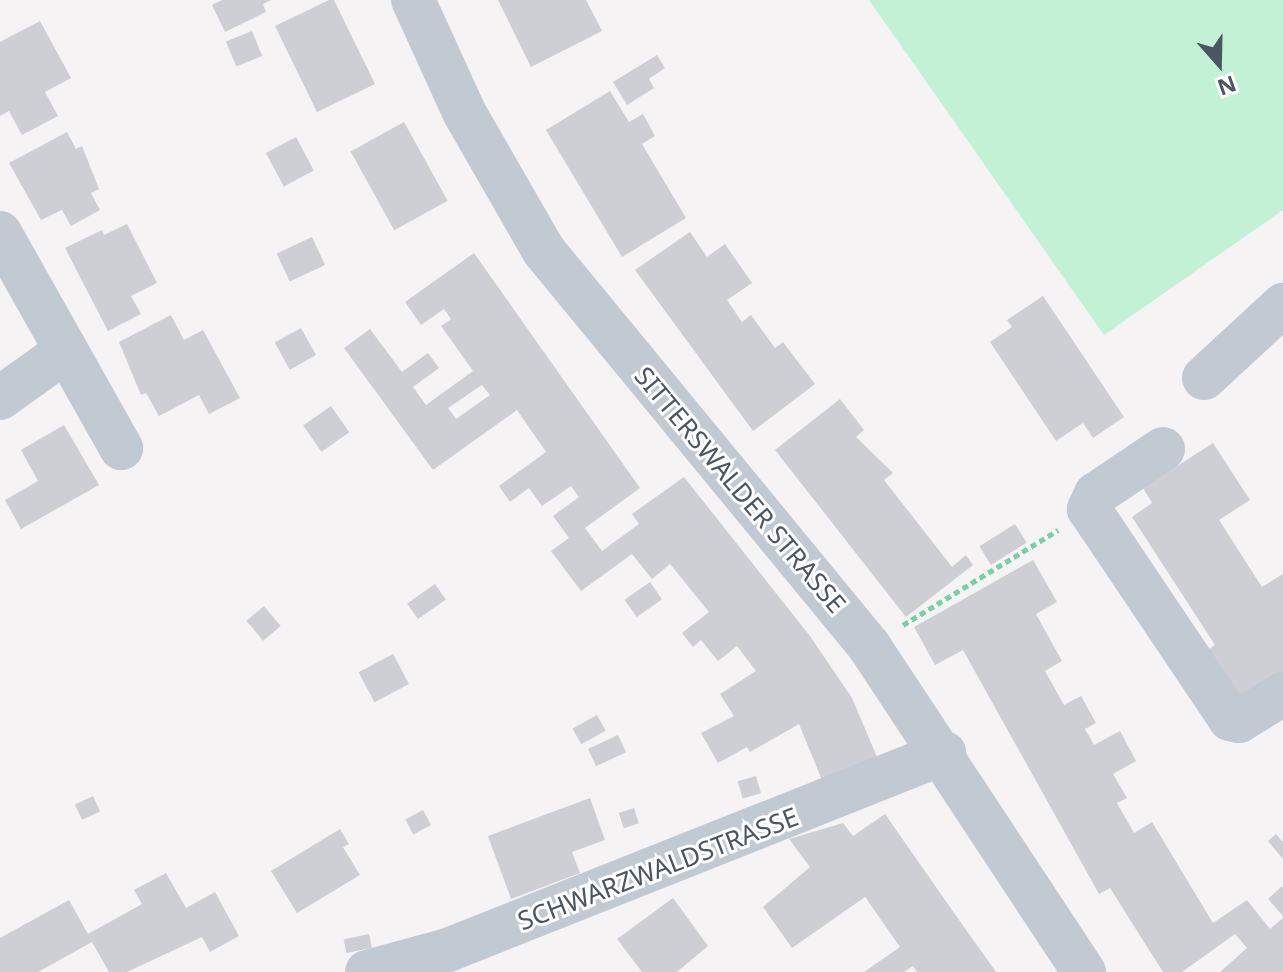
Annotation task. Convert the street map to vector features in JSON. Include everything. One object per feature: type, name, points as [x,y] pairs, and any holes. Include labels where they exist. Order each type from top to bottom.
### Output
[{"type":"street","name":"SITTERSWALDER STRASSE","points":[[413,0],[464,112],[544,251],[869,646],[944,753],[1084,972]]},
{"type":"street","points":[[0,233],[121,448]]},
{"type":"street","points":[[1204,378],[1283,305]]},
{"type":"street","points":[[0,398],[66,351]]},
{"type":"street","points":[[1163,449],[1096,494],[1089,509],[1230,719],[1239,721],[1283,694]]},
{"type":"street","name":"SCHWARZWALDSTRASSE","points":[[367,972],[448,950],[944,753]]},
{"type":"path","points":[[869,646],[1044,539]]},
{"type":"green space","points":[[869,0],[1283,0],[1283,210],[1104,335]]},
{"type":"building","points":[[222,0],[271,0],[263,4],[266,12],[225,32],[212,5]]},
{"type":"building","points":[[334,0],[375,84],[317,112],[275,26]]},
{"type":"building","points":[[498,0],[586,0],[602,31],[531,67]]},
{"type":"building","points":[[40,21],[71,78],[45,92],[58,116],[22,135],[9,111],[0,116],[0,42]]},
{"type":"building","points":[[252,31],[262,56],[236,67],[226,41]]},
{"type":"building","points":[[657,55],[665,68],[649,79],[654,88],[627,105],[613,82]]},
{"type":"building","points":[[610,91],[629,122],[643,114],[655,136],[642,144],[686,218],[622,257],[546,130]]},
{"type":"building","points":[[404,122],[448,201],[394,230],[351,152]]},
{"type":"building","points":[[67,132],[76,149],[82,146],[99,189],[91,193],[100,210],[71,226],[62,210],[41,220],[9,163]]},
{"type":"building","points":[[296,137],[314,171],[284,187],[266,153]]},
{"type":"building","points":[[127,224],[157,283],[131,296],[141,314],[108,331],[65,248],[102,230],[104,235]]},
{"type":"building","points":[[690,232],[707,257],[725,244],[752,283],[727,300],[742,322],[751,315],[775,348],[783,342],[815,384],[753,431],[635,270]]},
{"type":"building","points":[[312,237],[325,265],[290,282],[277,253]]},
{"type":"building","points":[[474,253],[640,488],[585,528],[602,551],[639,524],[632,514],[684,477],[810,636],[852,698],[877,757],[822,780],[799,724],[750,752],[747,747],[718,763],[701,733],[734,716],[720,694],[756,671],[737,646],[718,661],[701,640],[693,647],[682,633],[709,612],[670,564],[652,579],[632,554],[581,591],[551,551],[569,538],[553,516],[579,497],[571,486],[542,506],[529,488],[510,502],[499,486],[546,452],[517,410],[433,470],[344,348],[370,329],[402,372],[428,353],[439,368],[413,387],[426,405],[473,371],[441,326],[451,319],[444,309],[421,325],[405,302]],"holes":[[[482,385],[490,395],[456,419],[448,408]]]},
{"type":"building","points":[[1043,296],[1124,417],[1093,438],[1083,423],[1056,441],[990,342],[1012,327],[1007,320]]},
{"type":"building","points":[[171,315],[184,340],[203,330],[240,398],[209,414],[199,395],[159,416],[146,393],[141,395],[119,342]]},
{"type":"building","points":[[301,328],[316,355],[290,370],[275,343]]},
{"type":"building","points":[[840,399],[864,430],[856,437],[893,473],[884,480],[952,567],[966,555],[973,565],[906,617],[775,450]]},
{"type":"building","points":[[331,406],[349,432],[322,452],[303,426]]},
{"type":"building","points":[[64,425],[99,485],[21,529],[5,500],[38,481],[21,450]]},
{"type":"building","points":[[1213,443],[1250,500],[1219,520],[1262,587],[1283,574],[1283,673],[1232,706],[1199,656],[1215,645],[1132,517],[1152,503],[1143,488]]},
{"type":"building","points":[[1015,524],[1027,543],[991,565],[979,546]]},
{"type":"building","points":[[1033,560],[1057,602],[1036,614],[1062,661],[1045,671],[1064,705],[1081,696],[1096,723],[1085,729],[1094,745],[1120,731],[1136,761],[1113,774],[1127,798],[1117,803],[1134,833],[1152,822],[1213,923],[1247,900],[1270,929],[1283,918],[1283,972],[1220,972],[1247,948],[1235,934],[1182,972],[1163,972],[1110,888],[1099,894],[963,650],[935,665],[914,627]]},
{"type":"building","points":[[650,582],[662,599],[637,617],[625,600]]},
{"type":"building","points":[[435,584],[446,600],[418,619],[407,604]]},
{"type":"building","points":[[264,606],[281,626],[263,641],[246,621]]},
{"type":"building","points":[[393,654],[409,684],[375,702],[359,672]]},
{"type":"building","points":[[597,715],[606,731],[581,744],[573,729]]},
{"type":"building","points":[[618,735],[626,752],[596,766],[588,749]]},
{"type":"building","points":[[756,776],[761,793],[743,799],[738,781]]},
{"type":"building","points":[[93,796],[100,811],[82,820],[75,804]]},
{"type":"building","points":[[590,798],[605,840],[572,852],[580,873],[511,899],[488,836]]},
{"type":"building","points":[[634,808],[639,823],[624,828],[619,813]]},
{"type":"building","points":[[423,810],[431,825],[413,834],[405,819]]},
{"type":"building","points":[[885,814],[996,972],[917,972],[913,966],[904,972],[864,972],[900,947],[865,897],[792,948],[763,907],[810,867],[789,839],[843,823],[853,836]]},
{"type":"building","points":[[340,829],[349,844],[343,847],[360,875],[297,913],[271,871]]},
{"type":"building","points":[[1276,834],[1283,842],[1283,859],[1268,841]]},
{"type":"building","points":[[166,873],[186,908],[215,892],[239,936],[210,952],[202,937],[127,972],[109,972],[92,942],[38,972],[0,972],[0,938],[69,900],[88,934],[142,904],[134,890]]},
{"type":"building","points":[[1283,888],[1283,916],[1268,899]]},
{"type":"building","points":[[673,898],[708,946],[677,972],[642,972],[617,939]]},
{"type":"building","points":[[369,934],[372,948],[346,953],[344,939]]}]
